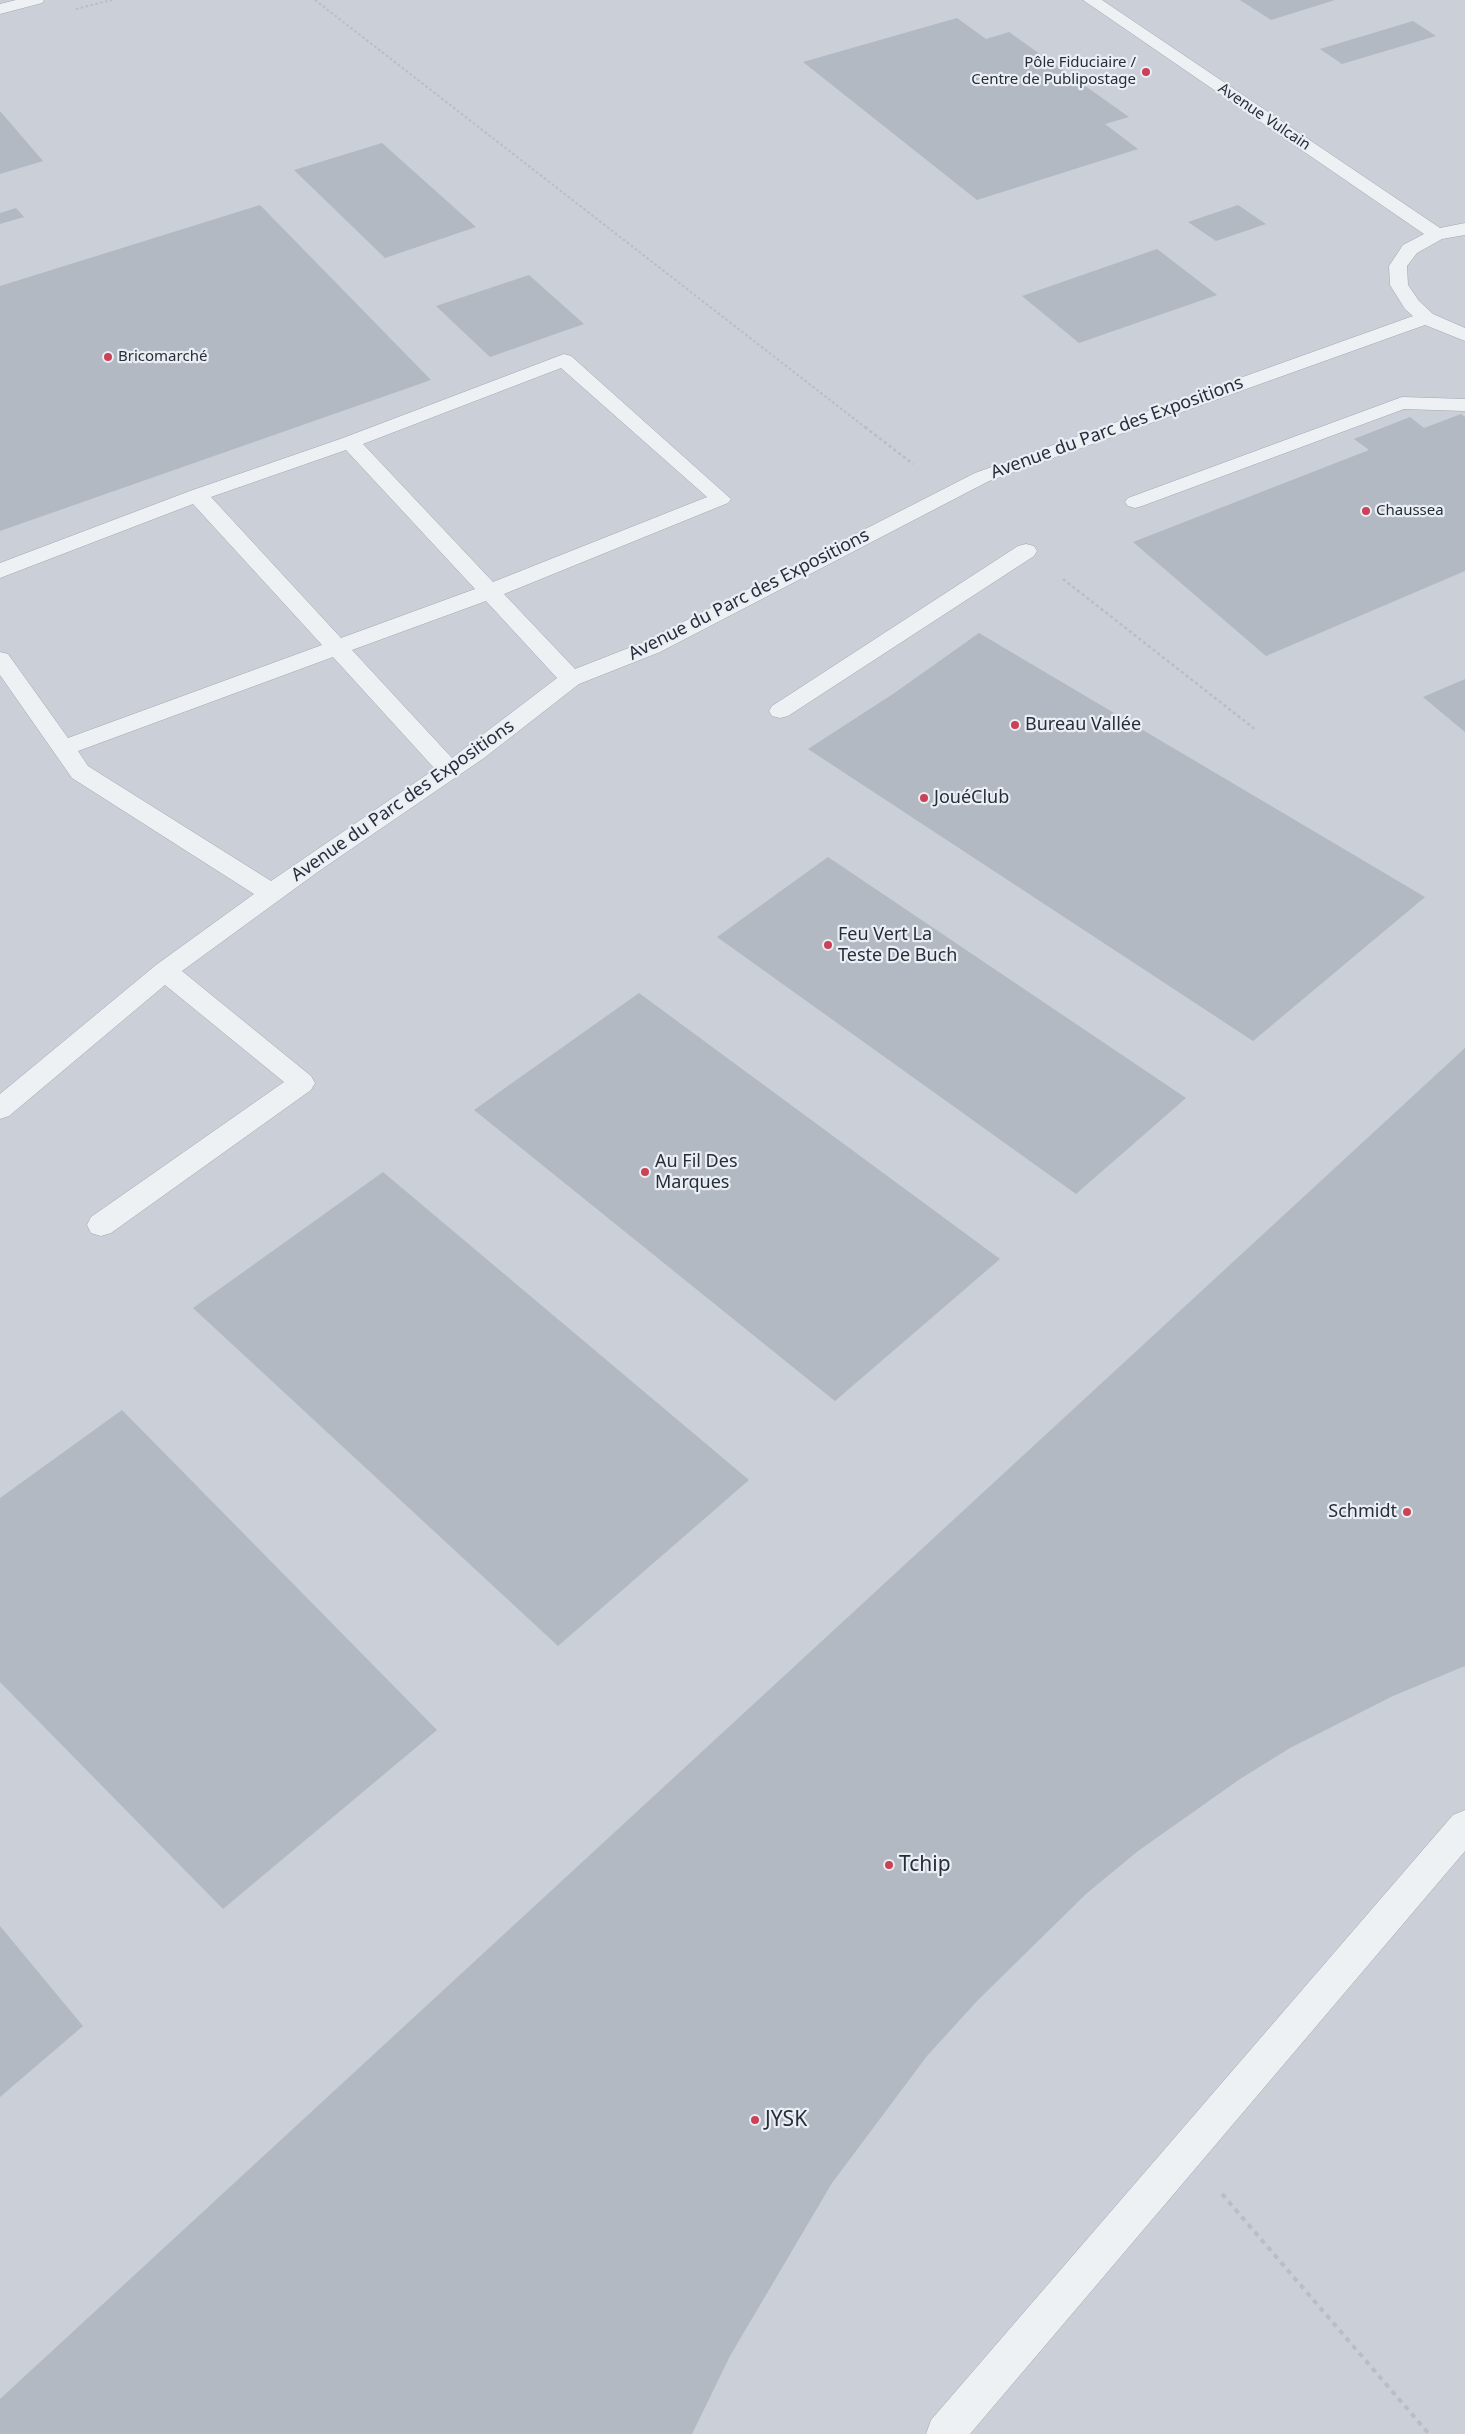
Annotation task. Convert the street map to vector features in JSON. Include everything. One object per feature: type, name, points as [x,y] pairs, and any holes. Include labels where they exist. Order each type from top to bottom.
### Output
[{"type":"street","points":[[0,9],[36,0]]},
{"type":"street","name":"Avenue Vulcain","points":[[1091,0],[1437,234]]},
{"type":"street","points":[[1465,229],[1437,234],[1410,249],[1398,266],[1399,286],[1412,305],[1426,318],[1465,335]]},
{"type":"street","name":"Avenue du Parc des Expositions","points":[[0,1109],[165,971],[271,893],[450,771],[571,679],[652,647],[951,492],[992,474],[1373,335],[1426,318]]},
{"type":"street","points":[[0,570],[197,495],[350,442],[564,360],[721,499],[489,592],[64,748]]},
{"type":"street","points":[[1135,502],[1402,403],[1465,405]]},
{"type":"street","points":[[350,442],[571,679]]},
{"type":"street","points":[[197,495],[450,771]]},
{"type":"street","points":[[780,711],[1026,550]]},
{"type":"street","points":[[0,659],[80,772],[271,893]]},
{"type":"street","points":[[101,1224],[302,1083],[165,971]]},
{"type":"street","points":[[945,2434],[1465,1826]]},
{"type":"path","points":[[315,0],[951,492]]},
{"type":"path","points":[[1026,550],[1256,730]]},
{"type":"path","points":[[1185,2152],[1429,2434]]},
{"type":"shaded area","points":[[0,0],[1465,0],[1465,2434],[0,2434]]},
{"type":"building","points":[[1240,0],[1335,0],[1271,20]]},
{"type":"building","points":[[957,18],[986,39],[1009,32],[1129,117],[1105,124],[1138,149],[977,200],[803,62]]},
{"type":"building","points":[[1413,21],[1436,36],[1342,64],[1320,49]]},
{"type":"building","points":[[0,111],[43,161],[0,174]]},
{"type":"building","points":[[382,143],[476,227],[385,258],[294,170]]},
{"type":"building","points":[[260,205],[431,380],[0,531],[0,286]]},
{"type":"building","points":[[1238,205],[1266,224],[1216,241],[1188,222]]},
{"type":"building","points":[[16,208],[24,217],[0,224],[0,213]]},
{"type":"building","points":[[1157,249],[1217,295],[1079,343],[1022,296]]},
{"type":"building","points":[[529,275],[584,324],[490,357],[436,306]]},
{"type":"building","points":[[1461,414],[1465,417],[1465,571],[1266,656],[1133,542],[1369,450],[1354,439],[1410,417],[1424,428]]},
{"type":"building","points":[[979,633],[1425,897],[1253,1041],[808,749],[893,694]]},
{"type":"building","points":[[1465,679],[1465,732],[1423,697]]},
{"type":"building","points":[[828,857],[1186,1098],[1076,1194],[717,937]]},
{"type":"building","points":[[639,993],[1000,1259],[835,1401],[474,1110]]},
{"type":"building","points":[[1465,1048],[1465,1666],[1393,1696],[1290,1748],[1240,1779],[1138,1851],[1086,1894],[978,2000],[927,2056],[832,2183],[730,2356],[692,2434],[0,2434],[0,2399]]},
{"type":"building","points":[[383,1172],[749,1480],[558,1646],[193,1308]]},
{"type":"building","points":[[122,1410],[437,1730],[223,1909],[0,1682],[0,1498]]},
{"type":"building","points":[[0,1926],[83,2026],[0,2097]]},
{"type":"place","name":"Pôle Fiduciaire / Centre de Publipostage","points":[[1146,72]]},
{"type":"place","name":"Bricomarché","points":[[108,357]]},
{"type":"place","name":"Chaussea","points":[[1366,511]]},
{"type":"place","name":"Bureau Vallée","points":[[1015,725]]},
{"type":"place","name":"JouéClub","points":[[924,798]]},
{"type":"place","name":"Feu Vert La Teste De Buch","points":[[828,945]]},
{"type":"place","name":"Au Fil Des Marques","points":[[645,1172]]},
{"type":"place","name":"Schmidt","points":[[1407,1512]]},
{"type":"place","name":"Tchip","points":[[889,1865]]},
{"type":"place","name":"JYSK","points":[[755,2120]]}]
